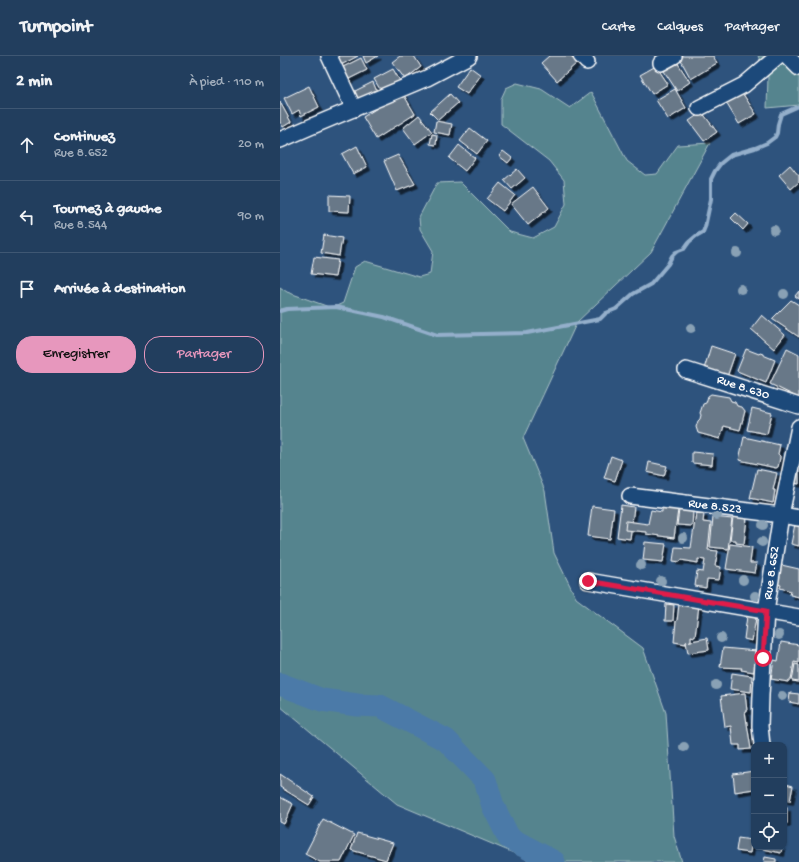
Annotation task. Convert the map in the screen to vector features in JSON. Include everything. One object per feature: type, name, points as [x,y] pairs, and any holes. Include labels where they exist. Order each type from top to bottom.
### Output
[{"type":"street","points":[[329,56],[354,109]]},
{"type":"street","points":[[280,140],[310,126],[427,78],[469,56]]},
{"type":"street","points":[[699,108],[744,85],[778,56]]},
{"type":"street","points":[[787,56],[799,68]]},
{"type":"street","name":"Rue 8.630","points":[[686,370],[799,406]]},
{"type":"street","name":"Rue 8.652","points":[[762,742],[760,726],[761,695],[766,611],[780,515],[799,426]]},
{"type":"street","name":"Rue 8.523","points":[[630,496],[799,518]]},
{"type":"street","points":[[588,581],[799,617]]},
{"type":"green space","points":[[758,56],[799,56],[799,105],[767,108],[768,77]]},
{"type":"green space","points":[[517,83],[541,89],[570,108],[591,92],[627,161],[645,175],[657,174],[678,145],[710,143],[651,252],[577,322],[523,438],[545,491],[554,553],[576,598],[643,648],[666,713],[674,836],[682,862],[529,862],[523,857],[397,804],[280,706],[280,287],[287,292],[332,308],[343,303],[355,267],[365,261],[419,277],[430,274],[433,251],[420,229],[419,217],[437,183],[460,182],[510,232],[533,238],[554,227],[566,204],[564,180],[549,161],[501,124],[501,99],[506,88]]},
{"type":"building","points":[[334,56],[358,56],[339,66]]},
{"type":"building","points":[[363,56],[378,56],[366,63]]},
{"type":"building","points":[[400,56],[414,56],[421,67],[405,79],[392,62]]},
{"type":"building","points":[[549,56],[571,56],[577,63],[557,81],[541,63]]},
{"type":"building","points":[[713,56],[717,63],[691,79],[679,57]]},
{"type":"building","points":[[361,58],[367,70],[347,80],[341,68]]},
{"type":"building","points":[[675,59],[690,82],[677,91],[662,68]]},
{"type":"building","points":[[656,66],[668,84],[652,94],[640,75]]},
{"type":"building","points":[[470,67],[481,75],[467,94],[456,87]]},
{"type":"building","points":[[393,69],[400,81],[381,91],[374,79]]},
{"type":"building","points":[[373,82],[378,94],[356,104],[351,93]]},
{"type":"building","points":[[309,86],[319,107],[301,116],[299,110],[292,114],[284,98]]},
{"type":"building","points":[[675,89],[686,108],[668,119],[656,100]]},
{"type":"building","points":[[741,91],[756,114],[739,124],[725,101]]},
{"type":"building","points":[[402,92],[415,114],[376,139],[363,117]]},
{"type":"building","points":[[450,94],[458,103],[438,120],[430,112]]},
{"type":"building","points":[[280,102],[291,122],[283,127],[280,122]]},
{"type":"building","points":[[702,112],[717,132],[704,141],[689,121]]},
{"type":"building","points":[[419,115],[432,132],[415,144],[403,128]]},
{"type":"building","points":[[436,121],[452,124],[450,135],[434,132]]},
{"type":"building","points":[[470,128],[487,141],[477,154],[460,141]]},
{"type":"building","points":[[432,134],[437,135],[436,145],[430,144]]},
{"type":"building","points":[[459,145],[475,158],[465,171],[449,158]]},
{"type":"building","points":[[357,146],[367,167],[353,174],[342,154]]},
{"type":"building","points":[[503,151],[512,158],[508,163],[499,156]]},
{"type":"building","points":[[398,155],[415,184],[397,191],[384,161]]},
{"type":"building","points":[[790,165],[799,176],[799,182],[791,189],[779,175]]},
{"type":"building","points":[[517,169],[525,178],[512,189],[504,180]]},
{"type":"building","points":[[500,183],[515,195],[503,211],[487,199]]},
{"type":"building","points":[[533,187],[549,208],[528,225],[511,204]]},
{"type":"building","points":[[329,195],[350,196],[349,212],[329,211]]},
{"type":"building","points":[[736,213],[748,224],[743,230],[731,218]]},
{"type":"building","points":[[324,235],[342,238],[339,256],[321,253]]},
{"type":"building","points":[[314,257],[338,260],[335,277],[311,274]]},
{"type":"building","points":[[799,291],[799,299],[795,296]]},
{"type":"building","points":[[791,300],[799,305],[799,337],[772,319]]},
{"type":"building","points":[[762,315],[785,335],[774,349],[751,329]]},
{"type":"building","points":[[711,346],[735,354],[727,377],[704,369]]},
{"type":"building","points":[[787,348],[799,354],[799,398],[770,384]]},
{"type":"building","points":[[746,349],[763,354],[775,360],[766,383],[737,371]]},
{"type":"building","points":[[711,394],[729,397],[737,406],[742,407],[745,411],[740,430],[724,426],[720,439],[698,433],[696,427],[700,419],[703,404],[706,403],[708,396]]},
{"type":"building","points":[[752,408],[772,413],[767,434],[747,430]]},
{"type":"building","points":[[744,437],[780,445],[778,467],[776,468],[739,460]]},
{"type":"building","points":[[692,452],[713,454],[712,465],[692,463]]},
{"type":"building","points":[[611,456],[622,460],[615,481],[604,478]]},
{"type":"building","points":[[649,462],[667,466],[664,476],[647,472]]},
{"type":"building","points":[[797,466],[799,466],[799,484],[794,483]]},
{"type":"building","points":[[757,469],[777,473],[773,490],[775,490],[773,503],[750,498]]},
{"type":"building","points":[[621,505],[634,507],[630,539],[617,537]]},
{"type":"building","points":[[592,506],[614,509],[610,539],[588,536]]},
{"type":"building","points":[[662,508],[678,510],[674,538],[646,534],[646,532],[625,530],[626,521],[648,524],[651,510],[662,512]]},
{"type":"building","points":[[679,510],[693,512],[692,526],[677,525]]},
{"type":"building","points":[[696,513],[704,514],[703,522],[711,523],[708,550],[718,551],[715,566],[721,567],[719,580],[707,579],[706,588],[695,586],[697,571],[703,572],[705,560],[698,559],[698,563],[681,560],[680,562],[673,561],[675,547],[691,548]]},
{"type":"building","points":[[713,517],[732,519],[728,549],[710,547]]},
{"type":"building","points":[[733,517],[747,518],[744,544],[736,543],[736,540],[730,540]]},
{"type":"building","points":[[795,524],[799,525],[799,546],[791,544]]},
{"type":"building","points":[[645,542],[666,544],[663,562],[643,560]]},
{"type":"building","points":[[730,544],[752,547],[750,563],[757,563],[755,573],[726,569]]},
{"type":"building","points":[[777,564],[799,569],[799,597],[790,595],[791,591],[780,588],[781,585],[774,583]]},
{"type":"building","points":[[666,604],[674,605],[673,621],[665,621]]},
{"type":"building","points":[[679,604],[699,605],[695,637],[691,636],[691,641],[686,642],[686,644],[674,642]]},
{"type":"building","points":[[747,616],[756,618],[752,641],[744,639]]},
{"type":"building","points":[[707,638],[709,650],[688,653],[686,642]]},
{"type":"building","points":[[781,642],[799,645],[799,663],[794,662],[791,680],[788,682],[771,679],[774,660],[778,661]]},
{"type":"building","points":[[723,648],[757,651],[754,672],[741,670],[742,668],[720,667]]},
{"type":"building","points":[[795,664],[799,665],[799,682],[792,681]]},
{"type":"building","points":[[732,673],[752,676],[751,692],[730,689]]},
{"type":"building","points":[[745,693],[747,711],[745,711],[751,749],[740,750],[740,745],[733,745],[731,726],[725,727],[721,696]]},
{"type":"building","points":[[790,693],[799,694],[799,704],[789,702]]},
{"type":"building","points":[[751,771],[751,789],[735,792],[733,774]]},
{"type":"building","points":[[280,774],[314,797],[309,805],[280,787]]},
{"type":"building","points":[[787,784],[793,786],[790,801],[787,800]]},
{"type":"building","points":[[280,797],[293,804],[284,824],[280,822]]},
{"type":"building","points":[[323,819],[354,835],[341,862],[320,862],[305,854]]},
{"type":"building","points":[[357,833],[393,843],[386,860],[351,850]]},
{"type":"building","points":[[738,838],[751,840],[750,853],[736,851]]},
{"type":"building","points":[[768,850],[782,850],[781,853]]},
{"type":"building","points":[[765,857],[776,859],[776,862],[764,862]]},
{"type":"waterway","points":[[280,311],[287,309],[336,307],[384,317],[437,335],[527,333],[600,319],[606,313],[616,309],[633,294],[651,284],[668,264],[672,256],[676,252],[684,249],[689,242],[703,232],[711,199],[711,179],[721,163],[731,155],[767,143],[775,137],[777,133],[781,114],[799,106]]},
{"type":"waterway","points":[[280,684],[322,700],[357,705],[380,706],[446,740],[485,780],[493,806],[509,838],[554,862]]},
{"type":"route","points":[[588,581],[766,611],[763,658]]}]
